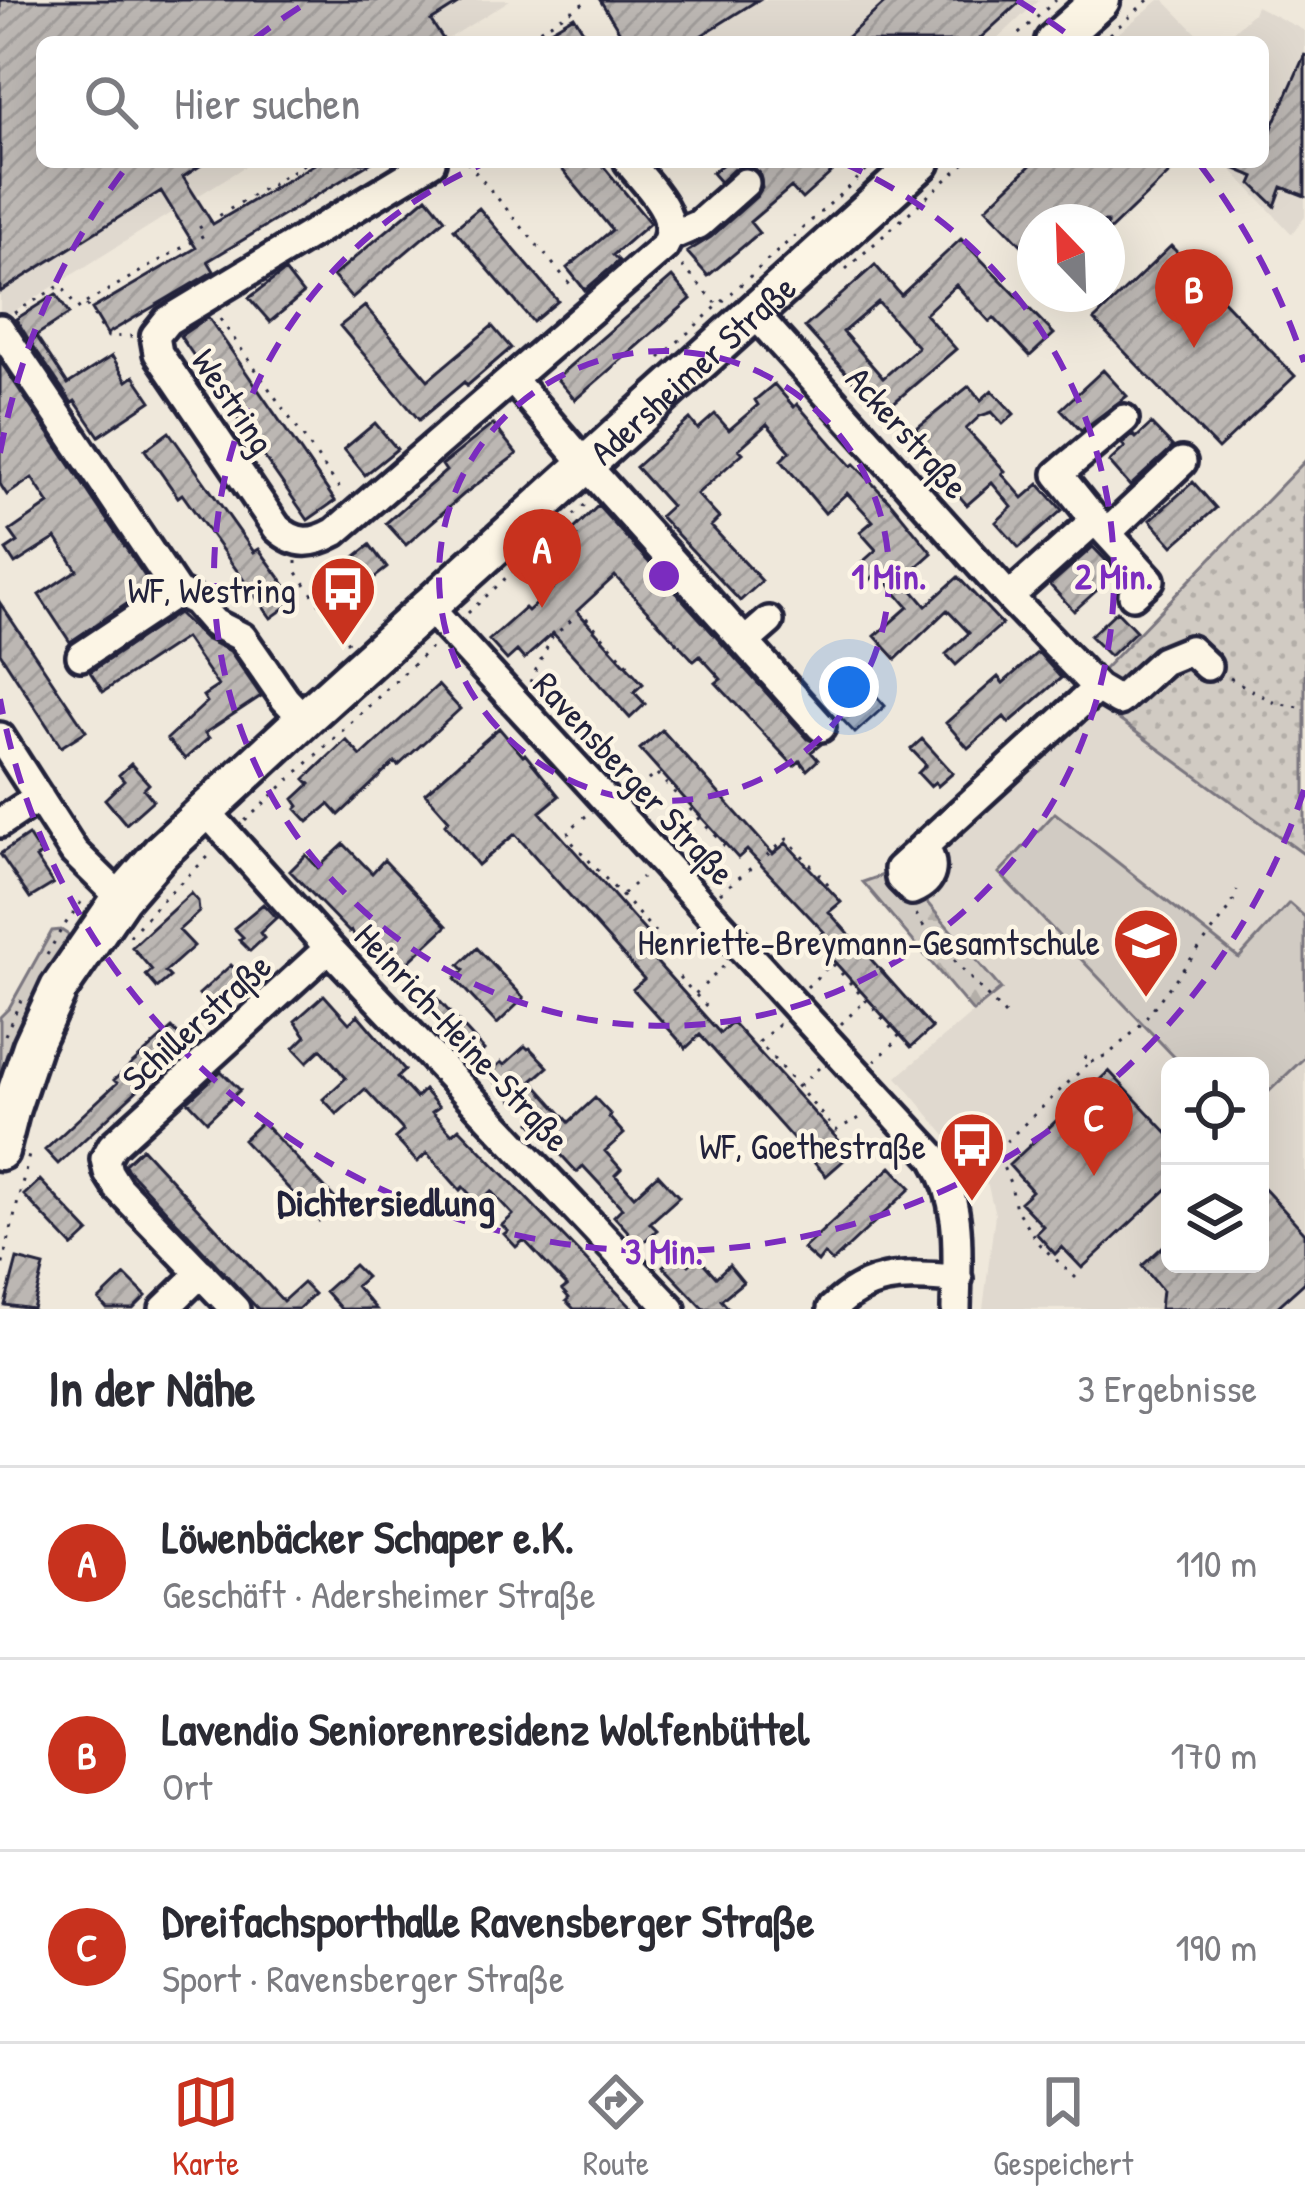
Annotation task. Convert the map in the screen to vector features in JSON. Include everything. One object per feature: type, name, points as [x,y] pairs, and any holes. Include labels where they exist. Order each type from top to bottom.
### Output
[{"type":"main road","points":[[1061,36],[1101,0]]},
{"type":"main road","name":"Adersheimer Straße","points":[[16,1145],[11,1108],[59,988],[122,898],[162,851],[217,824],[304,719],[439,619],[595,476],[754,314],[914,168]]},
{"type":"street","name":"Westring","points":[[296,542],[277,528],[158,353],[155,336],[166,321],[421,168]]},
{"type":"street","points":[[634,168],[666,209],[668,241]]},
{"type":"street","points":[[296,542],[320,540],[335,532],[668,241],[699,224],[745,183]]},
{"type":"street","name":"Ackerstraße","points":[[754,314],[1097,688]]},
{"type":"street","points":[[1,328],[177,592],[195,601],[214,623],[242,637],[304,719]]},
{"type":"street","points":[[512,379],[821,728]]},
{"type":"street","points":[[1124,419],[1058,474],[1150,580],[1133,596]]},
{"type":"street","points":[[1009,597],[1182,462]]},
{"type":"street","points":[[81,656],[177,592]]},
{"type":"street","name":"Ravensberger Straße","points":[[439,619],[934,1156],[952,1196],[958,1237],[957,1295]]},
{"type":"street","points":[[745,642],[769,621]]},
{"type":"street","points":[[912,890],[900,878],[899,869],[1097,688],[1119,701],[1163,661],[1190,650],[1208,666]]},
{"type":"street","points":[[0,737],[74,852],[122,898]]},
{"type":"street","points":[[0,823],[39,797]]},
{"type":"street","name":"Heinrich-Heine-Straße","points":[[217,824],[671,1309]]},
{"type":"street","name":"Schillerstraße","points":[[201,1273],[118,1188],[105,1159],[112,1146],[329,948]]},
{"type":"street","points":[[164,1309],[201,1273],[235,1309]]},
{"type":"street","points":[[832,1309],[854,1291],[900,1275],[957,1295]]},
{"type":"path","points":[[1017,36],[1056,0]]},
{"type":"path","points":[[1108,36],[1148,0]]},
{"type":"path","points":[[529,36],[584,3]]},
{"type":"path","points":[[199,228],[297,168]]},
{"type":"path","points":[[472,168],[592,310]]},
{"type":"path","points":[[843,272],[959,168]]},
{"type":"path","points":[[1,328],[10,316],[61,285],[76,309],[203,235]]},
{"type":"path","points":[[668,241],[717,305]]},
{"type":"path","points":[[205,297],[357,513]]},
{"type":"path","points":[[85,303],[108,337],[155,336]]},
{"type":"path","points":[[121,948],[217,824],[595,476]]},
{"type":"path","points":[[296,542],[296,572],[348,643]]},
{"type":"path","points":[[519,705],[552,638],[581,612],[633,670]]},
{"type":"path","points":[[1208,666],[1275,703],[1304,706]]},
{"type":"path","points":[[655,932],[570,839],[568,831],[656,773],[724,846],[684,883]]},
{"type":"path","points":[[704,905],[787,839],[830,886]]},
{"type":"path","points":[[621,896],[662,859]]},
{"type":"path","points":[[912,890],[917,918],[927,932],[1006,1016]]},
{"type":"path","points":[[997,1151],[1090,1062],[1109,1054],[1137,1029],[1231,908],[1237,890]]},
{"type":"path","points":[[695,994],[743,948]]},
{"type":"path","points":[[860,1074],[900,1038],[832,963],[759,1042],[836,1131],[882,1098]]},
{"type":"path","points":[[679,977],[709,1009]]},
{"type":"path","points":[[798,1087],[866,1000]]},
{"type":"path","points":[[0,1027],[12,1017]]},
{"type":"path","points":[[1084,1056],[1090,1062]]},
{"type":"path","points":[[1054,1084],[1060,1091]]},
{"type":"path","points":[[1023,1114],[1028,1120]]},
{"type":"path","points":[[992,1143],[1016,1209],[1039,1244],[1076,1278]]},
{"type":"path","points":[[0,1276],[16,1145]]},
{"type":"shaded area","points":[[0,0],[510,0],[453,36],[36,36],[36,168],[242,168],[0,320]]},
{"type":"shaded area","points":[[618,0],[1039,0],[1000,36],[641,36]]},
{"type":"shaded area","points":[[1164,0],[1199,36],[1115,36]]},
{"type":"shaded area","points":[[1256,6],[1305,31],[1305,217],[1292,234],[1230,168],[1269,168],[1269,36],[1228,36]]},
{"type":"shaded area","name":"Henriette-Breymann-Gesamtschule","points":[[1100,706],[1305,855],[1305,1309],[983,1309],[995,1214],[988,1186],[897,1077],[1000,989],[924,899],[949,875],[942,843]]},
{"type":"green space","points":[[1305,461],[1305,855],[1100,706],[1101,672]]},
{"type":"green space","points":[[1055,813],[1239,958],[1289,903],[1305,917],[1305,1057],[1269,1091],[1269,1057],[1174,1057],[999,873]]},
{"type":"green space","points":[[889,873],[924,899],[1001,989],[973,1012],[863,882]]},
{"type":"green space","points":[[61,930],[87,947],[0,1151],[0,1017],[52,931]]},
{"type":"building","points":[[0,0],[464,0],[431,21],[441,36],[36,36],[36,168],[197,168],[183,177],[213,224],[308,168],[362,168],[208,261],[214,271],[107,334],[92,309],[196,248],[161,191],[0,292]]},
{"type":"building","points":[[600,0],[758,0],[701,36],[622,36]]},
{"type":"building","points":[[888,0],[1022,0],[983,36],[849,36]]},
{"type":"building","points":[[574,16],[586,36],[540,36]]},
{"type":"building","points":[[1305,54],[1305,196],[1282,187],[1275,206],[1252,184],[1255,177],[1234,168],[1269,168],[1272,128]]},
{"type":"building","points":[[561,168],[605,168],[650,223],[613,255],[619,261],[585,290],[567,268],[612,230]]},
{"type":"building","points":[[718,168],[739,168],[720,182],[712,173]]},
{"type":"building","points":[[752,168],[836,168],[802,199],[791,187],[750,222],[759,233],[708,276],[687,252],[757,196],[762,188],[759,172]]},
{"type":"building","points":[[1028,168],[1175,168],[1125,216],[1125,204],[1017,204],[1017,240],[986,208]]},
{"type":"building","points":[[427,197],[445,219],[352,298],[333,276]]},
{"type":"building","points":[[479,208],[558,301],[533,322],[454,229]]},
{"type":"building","points":[[961,239],[1017,296],[1017,312],[1032,312],[1054,334],[1030,356],[956,285],[925,314],[956,349],[882,413],[805,327],[875,265],[901,295]],"holes":[[[878,302],[918,347],[883,378],[843,332]]]},
{"type":"building","points":[[1171,246],[1295,376],[1218,449],[1094,320],[1102,312],[1125,312],[1125,290]]},
{"type":"building","points":[[285,271],[303,294],[270,322],[249,298]]},
{"type":"building","points":[[672,277],[691,299],[575,400],[556,378]]},
{"type":"building","points":[[56,294],[69,314],[29,340],[16,319]]},
{"type":"building","points":[[365,306],[428,380],[492,326],[511,348],[419,420],[340,326]]},
{"type":"building","points":[[208,317],[335,501],[308,520],[180,336]]},
{"type":"building","points":[[37,337],[68,384],[112,356],[127,381],[134,376],[151,401],[99,436],[30,341]]},
{"type":"building","points":[[0,361],[152,587],[70,642],[39,595],[77,570],[56,538],[15,564],[6,550],[18,542],[10,531],[49,504],[32,478],[7,495],[0,484]]},
{"type":"building","points":[[1103,370],[1127,396],[1081,431],[1061,409]]},
{"type":"building","points":[[774,384],[892,504],[932,553],[903,579],[926,606],[958,577],[1002,624],[956,665],[946,654],[969,633],[947,610],[896,659],[875,636],[908,607],[878,572],[869,581],[857,567],[876,550],[860,532],[873,521],[847,493],[825,513],[781,460],[790,451],[767,424],[697,494],[719,518],[711,526],[762,581],[740,601],[660,516],[671,506],[636,467],[690,419],[698,429],[715,414],[729,430]]},
{"type":"building","points":[[969,386],[981,400],[992,390],[1014,414],[1003,424],[992,412],[966,429],[1023,498],[1039,484],[1062,510],[1019,548],[996,522],[1012,507],[992,483],[967,505],[907,436]]},
{"type":"building","points":[[375,423],[397,449],[365,475],[344,449]]},
{"type":"building","points":[[493,424],[517,454],[406,545],[386,523],[446,471],[442,465]]},
{"type":"building","points":[[1151,424],[1173,447],[1130,486],[1109,462],[1125,447],[1122,444]]},
{"type":"building","points":[[169,432],[254,552],[259,549],[296,600],[271,618],[145,450]]},
{"type":"building","points":[[1193,482],[1216,508],[1173,546],[1150,520]]},
{"type":"building","points":[[598,506],[808,739],[820,745],[811,752],[818,760],[807,770],[800,761],[794,766],[716,683],[721,679],[700,656],[694,661],[615,576],[577,611],[643,684],[634,692],[645,704],[630,718],[553,633],[524,659],[517,651],[507,660],[489,640],[564,578],[549,562],[577,536],[572,531]]},
{"type":"building","points":[[370,545],[387,568],[340,604],[323,582]]},
{"type":"building","points":[[1093,547],[1117,572],[1074,611],[1050,585]]},
{"type":"building","points":[[0,603],[86,731],[61,747],[0,653]]},
{"type":"building","points":[[1117,611],[1136,631],[1110,656],[1090,636]]},
{"type":"building","points":[[178,613],[205,639],[230,651],[261,696],[205,733],[209,738],[185,759],[167,739],[207,702],[203,696],[218,686],[185,638],[103,692],[90,672]]},
{"type":"building","points":[[1038,652],[1061,678],[1009,723],[1004,717],[968,748],[946,723],[998,677],[1003,683]]},
{"type":"building","points":[[438,685],[460,709],[339,815],[329,804],[308,822],[294,799],[310,784],[305,779],[346,740],[361,756]]},
{"type":"building","points":[[870,689],[885,706],[855,733],[840,717]]},
{"type":"building","points":[[499,728],[559,796],[540,812],[661,949],[652,957],[720,1033],[732,1022],[851,1154],[826,1176],[700,1035],[686,1048],[633,989],[644,979],[515,834],[478,865],[445,824],[449,820],[425,793]]},
{"type":"building","points":[[662,730],[773,854],[786,843],[841,902],[829,912],[932,1028],[911,1047],[815,940],[824,932],[747,850],[738,858],[640,749]]},
{"type":"building","points":[[922,739],[953,773],[938,786],[935,782],[930,786],[918,773],[926,765],[911,749]]},
{"type":"building","points":[[131,764],[149,784],[144,789],[153,800],[126,824],[105,799],[124,781],[119,775]]},
{"type":"building","points":[[28,835],[53,884],[30,898],[0,854]]},
{"type":"building","points":[[344,844],[372,873],[384,860],[447,926],[403,967],[399,964],[388,974],[290,871],[306,855],[318,868]]},
{"type":"building","points":[[191,893],[199,912],[179,930],[194,946],[165,972],[170,977],[157,988],[146,975],[152,970],[132,947]]},
{"type":"building","points":[[263,904],[276,918],[250,951],[234,928]]},
{"type":"building","points":[[477,948],[524,998],[497,1024],[455,979],[464,970],[459,965]]},
{"type":"building","points":[[231,965],[246,981],[213,1010],[199,994]]},
{"type":"building","points":[[324,995],[349,1023],[358,1015],[405,1070],[397,1077],[416,1098],[424,1090],[439,1107],[432,1112],[452,1134],[459,1128],[633,1309],[574,1309],[562,1290],[567,1286],[524,1240],[516,1247],[504,1234],[508,1231],[502,1225],[513,1215],[491,1191],[478,1203],[427,1153],[417,1162],[395,1138],[401,1128],[365,1089],[337,1114],[323,1099],[346,1078],[321,1049],[307,1062],[294,1048],[306,1036],[295,1021]]},
{"type":"building","points":[[434,995],[484,1050],[473,1061],[422,1006]]},
{"type":"building","points":[[172,1028],[187,1044],[58,1164],[45,1150]]},
{"type":"building","points":[[525,1046],[548,1067],[532,1081],[569,1122],[595,1098],[611,1115],[624,1134],[605,1151],[621,1169],[615,1175],[634,1196],[658,1174],[679,1197],[650,1223],[657,1230],[640,1245],[614,1216],[622,1208],[583,1166],[577,1172],[531,1122],[539,1114],[520,1093],[512,1100],[488,1074]]},
{"type":"building","points":[[221,1071],[240,1090],[207,1121],[188,1101]]},
{"type":"building","points":[[1109,1071],[1161,1126],[1161,1194],[1082,1268],[1062,1247],[1055,1254],[1036,1233],[1043,1226],[1020,1202],[1032,1191],[1009,1165]]},
{"type":"building","points":[[262,1122],[339,1203],[319,1221],[243,1140]]},
{"type":"building","points":[[142,1148],[283,1301],[303,1283],[314,1294],[298,1309],[258,1309],[127,1169],[125,1164]]},
{"type":"building","points":[[891,1167],[911,1188],[832,1262],[824,1254],[818,1262],[803,1249]]},
{"type":"building","points":[[40,1180],[89,1232],[73,1247],[24,1195]]},
{"type":"building","points":[[1269,1194],[1305,1233],[1305,1282],[1275,1309],[1160,1309],[1162,1290],[1142,1266],[1161,1248],[1161,1273],[1269,1273]]},
{"type":"building","points":[[678,1253],[689,1265],[698,1257],[716,1277],[729,1265],[743,1282],[721,1300],[729,1309],[704,1309],[663,1266]]},
{"type":"building","points":[[17,1259],[44,1266],[33,1309],[5,1305]]},
{"type":"building","points":[[354,1265],[366,1277],[356,1286],[376,1309],[341,1309],[325,1291]]},
{"type":"building","points":[[125,1275],[146,1296],[133,1309],[107,1309],[99,1300]]},
{"type":"place","name":"Lavendio Seniorenresidenz Wolfenbüttel","points":[[1194,348]]},
{"type":"place","name":"Löwenbäcker Schaper e.K.","points":[[542,608]]},
{"type":"place","name":"WF, Westring","points":[[343,648]]},
{"type":"place","name":"Henriette-Breymann-Gesamtschule","points":[[1146,1000]]},
{"type":"place","name":"Dreifachsporthalle Ravensberger Straße","points":[[1094,1176]]},
{"type":"place","name":"WF, Goethestraße","points":[[972,1204]]},
{"type":"district","name":"Dichtersiedlung","points":[[386,1201]]}]
